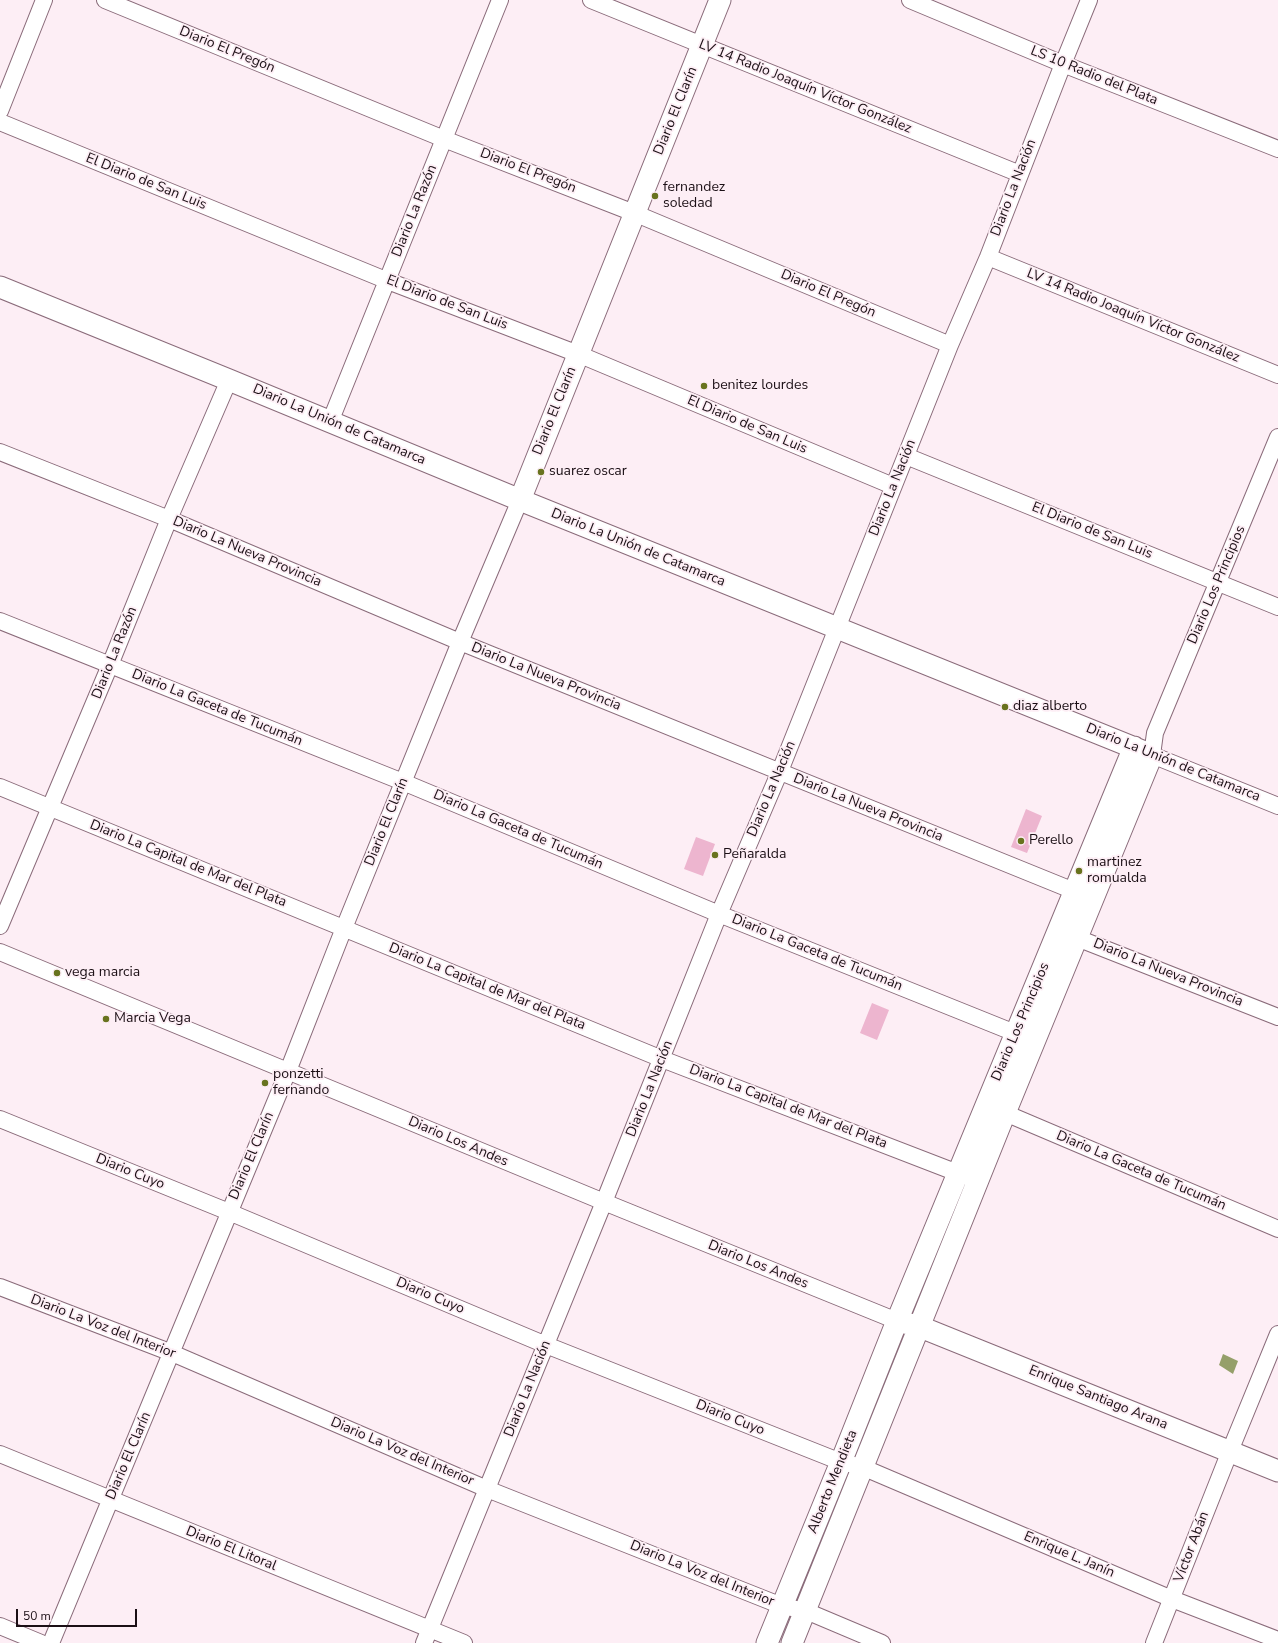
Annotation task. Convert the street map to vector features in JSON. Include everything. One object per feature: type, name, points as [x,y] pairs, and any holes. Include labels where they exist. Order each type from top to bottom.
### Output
[{"type":"street","points":[[0,111],[44,0]]},
{"type":"street","name":"Diario El Pregón","points":[[105,0],[444,139],[634,213],[950,345]]},
{"type":"street","name":"Diario La Razón","points":[[330,422],[500,0]]},
{"type":"street","name":"LV 14 Radio Joaquín Víctor González","points":[[591,0],[1020,174]]},
{"type":"street","name":"Diario El Clarín","points":[[51,1643],[288,1071],[403,782],[520,500],[720,0]]},
{"type":"street","name":"LS 10 Radio del Plata","points":[[910,0],[1063,64],[1278,149]]},
{"type":"street","name":"Diario La Nación","points":[[426,1636],[546,1345],[719,914],[780,771],[838,628],[893,486],[950,345],[988,257],[1063,64],[1090,0]]},
{"type":"street","name":"El Diario de San Luis","points":[[0,122],[388,281],[578,354],[893,486]]},
{"type":"street","name":"LV 14 Radio Joaquín Víctor González","points":[[988,257],[1278,375]]},
{"type":"street","name":"Diario La Unión de Catamarca","points":[[0,287],[520,500],[1278,806]]},
{"type":"street","name":"Diario La Razón","points":[[0,926],[110,665],[169,519],[229,380]]},
{"type":"street","name":"Diario Los Principios","points":[[1068,934],[1073,892],[1143,751],[1155,733],[1278,437]]},
{"type":"street","name":"Diario La Nueva Provincia","points":[[0,452],[169,519],[460,642],[780,771],[1073,892],[1093,898]]},
{"type":"street","name":"El Diario de San Luis","points":[[906,456],[1278,607]]},
{"type":"street","name":"Diario La Gaceta de Tucumán","points":[[0,621],[403,782],[719,914],[1025,1037]]},
{"type":"street","name":"Diario Los Principios","points":[[896,1321],[957,1173],[1025,1037],[1068,934],[1093,898],[1143,751]]},
{"type":"street","name":"Diario La Capital de Mar del Plata","points":[[0,787],[662,1058],[977,1181]]},
{"type":"street","name":"Diario La Nueva Provincia","points":[[1068,934],[1278,1017]]},
{"type":"street","name":"Diario Los Andes","points":[[0,952],[896,1321],[918,1326]]},
{"type":"street","name":"Diario Los Principios","points":[[918,1326],[1005,1113],[1025,1037]]},
{"type":"street","name":"Diario La Gaceta de Tucumán","points":[[1005,1113],[1278,1229]]},
{"type":"street","name":"Diario Cuyo","points":[[0,1119],[229,1212],[546,1345],[842,1462],[862,1467]]},
{"type":"street","name":"Diario La Voz del Interior","points":[[0,1287],[172,1353],[487,1489],[782,1606],[806,1611],[882,1643]]},
{"type":"street","name":"Alberto Mendieta","points":[[767,1643],[842,1462],[896,1321]]},
{"type":"street","name":"Alberto Mendieta","points":[[792,1643],[918,1326]]},
{"type":"street","name":"Enrique Santiago Arana","points":[[918,1326],[1278,1471]]},
{"type":"street","name":"Víctor Abán","points":[[1154,1643],[1278,1334]]},
{"type":"street","name":"Diario El Litoral","points":[[0,1454],[426,1636],[464,1643]]},
{"type":"street","name":"Enrique L. Janín","points":[[862,1467],[1172,1599],[1278,1640]]},
{"type":"street","points":[[0,1626],[41,1643]]},
{"type":"shaded area","points":[[1223,1354],[1238,1361],[1233,1374],[1219,1365]]},
{"type":"building","points":[[1026,809],[1042,816],[1027,853],[1011,847]]},
{"type":"building","points":[[696,837],[715,844],[703,876],[684,869]]},
{"type":"building","points":[[872,1003],[889,1010],[877,1040],[860,1033]]},
{"type":"place","name":"fernandez soledad","points":[[655,196]]},
{"type":"place","name":"benitez lourdes","points":[[704,386]]},
{"type":"place","name":"suarez oscar","points":[[541,472]]},
{"type":"place","name":"diaz alberto","points":[[1005,707]]},
{"type":"place","name":"Perello","points":[[1021,841]]},
{"type":"place","name":"Peñaralda","points":[[715,855]]},
{"type":"place","name":"martinez romualda","points":[[1079,871]]},
{"type":"place","name":"vega marcia","points":[[57,973]]},
{"type":"place","name":"Marcia Vega","points":[[106,1019]]},
{"type":"place","name":"ponzetti fernando","points":[[265,1083]]}]
